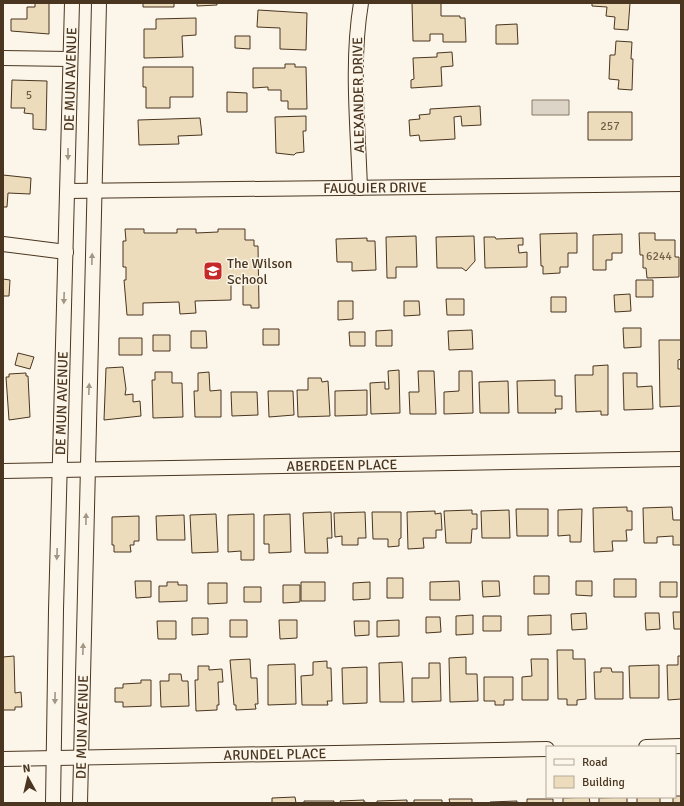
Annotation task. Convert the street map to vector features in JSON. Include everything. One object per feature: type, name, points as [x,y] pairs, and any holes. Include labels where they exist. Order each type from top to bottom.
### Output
[{"type":"street","name":"DE MUN AVENUE","points":[[53,803],[68,191],[69,59],[72,3]]},
{"type":"street","name":"DE MUN AVENUE","points":[[80,803],[99,3]]},
{"type":"street","name":"ALEXANDER DRIVE","points":[[360,188],[356,52],[357,26],[361,3]]},
{"type":"street","points":[[3,58],[69,59]]},
{"type":"street","name":"FAUQUIER DRIVE","points":[[68,191],[681,184]]},
{"type":"street","points":[[3,244],[66,252]]},
{"type":"street","name":"ABERDEEN PLACE","points":[[3,470],[681,459]]},
{"type":"street","name":"ARUNDEL PLACE","points":[[3,759],[546,749]]},
{"type":"shaded area","points":[[532,100],[569,100],[569,115],[532,115]]},
{"type":"building","points":[[35,3],[49,3],[49,34],[11,31],[11,19],[27,19],[27,7],[35,7]]},
{"type":"building","points":[[143,3],[174,3],[174,7],[143,7]]},
{"type":"building","points":[[197,3],[217,3],[217,5],[197,6]]},
{"type":"building","points":[[412,3],[441,3],[441,16],[460,16],[460,18],[465,18],[466,42],[443,42],[443,34],[430,34],[430,41],[413,41]]},
{"type":"building","points":[[592,3],[630,3],[628,30],[614,29],[615,17],[606,16],[607,7],[592,6]]},
{"type":"building","points":[[258,10],[307,13],[306,50],[280,49],[280,28],[257,27]]},
{"type":"building","points":[[196,18],[196,35],[182,36],[183,57],[144,58],[144,29],[156,29],[156,19]]},
{"type":"building","points":[[517,24],[518,44],[496,44],[496,25]]},
{"type":"building","points":[[235,36],[250,36],[250,49],[235,48]]},
{"type":"building","points":[[616,41],[632,42],[632,90],[618,89],[619,80],[609,79],[610,55],[615,55]]},
{"type":"building","points":[[452,52],[453,66],[441,67],[442,86],[411,88],[411,80],[414,79],[413,58],[437,57],[437,53]]},
{"type":"building","points":[[285,64],[295,64],[295,67],[306,67],[307,109],[288,109],[288,101],[281,101],[281,90],[268,90],[268,87],[253,88],[253,68],[285,68]]},
{"type":"building","points":[[143,67],[193,67],[193,97],[170,97],[170,108],[146,108],[146,87],[143,87]]},
{"type":"building","points":[[12,80],[47,81],[46,130],[33,129],[33,114],[24,113],[25,108],[11,108]]},
{"type":"building","points":[[227,92],[247,93],[247,112],[227,112]]},
{"type":"building","points":[[480,106],[481,125],[462,126],[461,116],[454,117],[455,139],[420,141],[419,135],[410,136],[409,120],[420,119],[419,115],[430,114],[430,109]]},
{"type":"building","points":[[588,112],[632,112],[632,140],[588,140]]},
{"type":"building","points":[[306,116],[306,131],[303,131],[304,152],[296,153],[294,155],[276,153],[275,117]]},
{"type":"building","points":[[200,118],[202,135],[178,136],[179,144],[139,145],[138,120]]},
{"type":"building","points":[[3,175],[31,178],[30,194],[8,193],[7,207],[3,207]]},
{"type":"building","name":"The Wilson School","points":[[125,229],[144,229],[144,233],[177,233],[177,229],[196,229],[196,233],[218,232],[218,229],[245,229],[245,240],[254,240],[254,246],[258,246],[259,308],[251,308],[251,305],[243,305],[243,277],[231,277],[231,300],[195,301],[196,313],[180,314],[179,302],[143,303],[143,315],[127,315],[124,280],[126,280],[126,267],[123,267],[123,241],[126,241]]},
{"type":"building","points":[[577,233],[577,253],[568,253],[568,267],[560,267],[560,273],[543,274],[543,266],[541,266],[540,234]]},
{"type":"building","points":[[639,233],[655,233],[655,240],[675,240],[675,257],[679,257],[679,277],[647,278],[646,268],[643,268],[643,255],[640,255]]},
{"type":"building","points":[[622,234],[622,253],[612,253],[612,260],[606,260],[606,270],[593,270],[593,235]]},
{"type":"building","points":[[416,236],[417,267],[396,267],[396,278],[387,278],[386,237]]},
{"type":"building","points":[[474,236],[475,261],[466,271],[462,268],[437,268],[436,237]]},
{"type":"building","points":[[484,237],[495,237],[496,239],[523,238],[523,245],[518,245],[519,253],[527,252],[527,267],[485,268]]},
{"type":"building","points":[[367,238],[367,241],[375,241],[376,270],[352,271],[352,262],[337,262],[336,239]]},
{"type":"building","points":[[3,279],[10,280],[9,296],[3,296]]},
{"type":"building","points":[[636,280],[653,280],[653,297],[636,297]]},
{"type":"building","points":[[630,294],[631,311],[615,312],[614,295]]},
{"type":"building","points":[[551,297],[566,297],[566,312],[551,312]]},
{"type":"building","points":[[446,299],[464,299],[464,315],[447,315]]},
{"type":"building","points":[[338,301],[353,301],[353,319],[338,320]]},
{"type":"building","points":[[404,301],[419,301],[420,315],[404,316]]},
{"type":"building","points":[[623,328],[641,328],[641,347],[624,348]]},
{"type":"building","points":[[263,329],[279,329],[279,345],[263,345]]},
{"type":"building","points":[[392,330],[392,346],[376,346],[376,331]]},
{"type":"building","points":[[472,330],[473,349],[449,350],[448,331]]},
{"type":"building","points":[[191,331],[206,331],[207,348],[191,348]]},
{"type":"building","points":[[349,332],[365,332],[365,346],[350,346]]},
{"type":"building","points":[[153,335],[170,335],[170,351],[153,351]]},
{"type":"building","points":[[119,338],[142,338],[142,355],[119,355]]},
{"type":"building","points":[[659,340],[681,340],[681,359],[678,360],[678,369],[681,369],[681,406],[660,407]]},
{"type":"building","points":[[18,353],[34,357],[30,369],[15,365]]},
{"type":"building","points":[[608,365],[608,415],[601,415],[601,411],[576,412],[575,375],[593,375],[593,366]]},
{"type":"building","points":[[123,367],[126,389],[125,395],[133,394],[133,402],[140,401],[141,416],[104,420],[106,368]]},
{"type":"building","points":[[399,370],[400,413],[371,414],[370,383],[385,382],[385,389],[389,389],[388,371]]},
{"type":"building","points":[[418,371],[434,371],[436,414],[410,414],[409,392],[419,392]]},
{"type":"building","points":[[459,371],[472,371],[473,413],[444,414],[444,392],[459,391]]},
{"type":"building","points":[[155,372],[172,372],[172,383],[182,383],[183,417],[153,418],[152,380],[155,380]]},
{"type":"building","points":[[209,372],[210,391],[221,390],[221,417],[195,417],[194,391],[198,391],[198,373]]},
{"type":"building","points":[[26,373],[26,376],[28,376],[30,417],[9,420],[6,377],[9,377],[9,374]]},
{"type":"building","points":[[623,373],[637,373],[637,387],[652,386],[653,409],[624,410]]},
{"type":"building","points":[[308,378],[321,378],[322,382],[328,381],[330,416],[298,417],[297,390],[308,390]]},
{"type":"building","points":[[555,380],[555,396],[562,396],[562,409],[555,409],[556,413],[518,413],[517,381]]},
{"type":"building","points":[[508,381],[509,413],[480,413],[479,382]]},
{"type":"building","points":[[367,390],[367,415],[335,416],[335,391]]},
{"type":"building","points":[[268,391],[293,391],[294,415],[269,417]]},
{"type":"building","points":[[231,392],[257,392],[258,415],[232,416]]},
{"type":"building","points":[[627,507],[627,511],[632,511],[632,530],[626,530],[627,541],[612,541],[613,551],[594,552],[593,508]]},
{"type":"building","points":[[672,507],[673,520],[681,520],[681,545],[673,545],[673,536],[657,537],[657,543],[644,543],[643,508]]},
{"type":"building","points":[[516,509],[548,509],[548,536],[517,536]]},
{"type":"building","points":[[582,509],[581,542],[570,542],[570,535],[558,536],[558,510]]},
{"type":"building","points":[[472,510],[472,514],[477,514],[477,529],[472,529],[471,543],[446,543],[444,511]]},
{"type":"building","points":[[509,510],[510,538],[482,538],[481,511]]},
{"type":"building","points":[[435,511],[435,514],[441,513],[442,530],[436,530],[436,538],[423,538],[424,548],[408,549],[407,512]]},
{"type":"building","points":[[331,512],[332,538],[327,538],[328,553],[305,553],[303,513]]},
{"type":"building","points":[[365,512],[366,538],[358,538],[358,545],[342,545],[342,536],[335,537],[334,513]]},
{"type":"building","points":[[372,512],[401,512],[401,538],[399,539],[399,546],[388,547],[388,539],[373,539]]},
{"type":"building","points":[[216,514],[218,552],[192,553],[190,515]]},
{"type":"building","points":[[254,514],[254,560],[241,560],[241,551],[228,552],[228,515]]},
{"type":"building","points":[[290,514],[291,552],[269,553],[269,544],[264,544],[264,515]]},
{"type":"building","points":[[184,515],[185,540],[157,540],[156,516]]},
{"type":"building","points":[[139,516],[139,541],[134,541],[134,545],[130,545],[131,552],[114,552],[114,545],[112,545],[112,517]]},
{"type":"building","points":[[534,576],[549,576],[549,594],[534,594]]},
{"type":"building","points":[[387,578],[403,578],[403,598],[387,598]]},
{"type":"building","points":[[614,579],[636,579],[636,597],[614,597]]},
{"type":"building","points":[[135,581],[151,581],[151,597],[136,598]]},
{"type":"building","points":[[459,581],[460,600],[430,600],[430,582]]},
{"type":"building","points":[[482,581],[499,581],[500,596],[483,597]]},
{"type":"building","points":[[576,581],[592,581],[592,596],[576,595]]},
{"type":"building","points":[[167,582],[178,582],[178,585],[187,585],[187,601],[159,602],[159,586],[167,586]]},
{"type":"building","points":[[301,582],[325,582],[325,601],[301,601]]},
{"type":"building","points":[[370,582],[370,599],[353,600],[353,583]]},
{"type":"building","points":[[660,582],[677,582],[677,597],[660,597]]},
{"type":"building","points":[[208,583],[227,583],[227,603],[208,604]]},
{"type":"building","points":[[283,585],[300,585],[300,602],[283,603]]},
{"type":"building","points":[[244,587],[261,587],[261,602],[244,602]]},
{"type":"building","points":[[673,612],[681,612],[681,629],[674,629]]},
{"type":"building","points":[[586,613],[587,629],[572,630],[571,614]]},
{"type":"building","points":[[645,613],[659,613],[660,629],[646,630]]},
{"type":"building","points":[[473,615],[473,634],[456,635],[456,616]]},
{"type":"building","points":[[551,615],[551,634],[528,635],[528,616]]},
{"type":"building","points":[[483,616],[501,616],[501,631],[483,631]]},
{"type":"building","points":[[426,617],[440,617],[441,632],[426,633]]},
{"type":"building","points":[[192,618],[208,618],[208,634],[192,635]]},
{"type":"building","points":[[230,620],[247,620],[247,637],[230,637]]},
{"type":"building","points":[[279,620],[297,620],[297,638],[280,639]]},
{"type":"building","points":[[399,620],[399,636],[377,637],[377,621]]},
{"type":"building","points":[[157,621],[176,621],[176,639],[158,639]]},
{"type":"building","points":[[354,621],[369,621],[369,635],[355,636]]},
{"type":"building","points":[[557,650],[573,650],[573,659],[585,659],[586,699],[577,700],[577,705],[567,705],[567,699],[558,699]]},
{"type":"building","points":[[14,656],[15,693],[21,692],[22,707],[15,707],[15,710],[3,710],[3,657]]},
{"type":"building","points":[[678,656],[681,656],[681,699],[668,700],[667,665],[678,665]]},
{"type":"building","points":[[466,657],[466,674],[477,674],[478,701],[450,702],[449,658]]},
{"type":"building","points":[[250,659],[251,678],[257,678],[258,704],[255,704],[256,709],[236,710],[236,705],[234,705],[230,660]]},
{"type":"building","points":[[531,659],[548,659],[548,700],[522,700],[522,677],[532,676]]},
{"type":"building","points":[[327,661],[327,668],[331,668],[332,701],[327,701],[328,705],[302,705],[301,676],[313,675],[313,662]]},
{"type":"building","points":[[402,662],[404,702],[380,702],[379,663]]},
{"type":"building","points":[[429,663],[440,663],[441,701],[412,702],[412,678],[429,678]]},
{"type":"building","points":[[295,664],[296,704],[268,705],[268,665]]},
{"type":"building","points":[[659,665],[659,698],[630,698],[629,666]]},
{"type":"building","points":[[198,666],[209,666],[209,670],[222,669],[223,682],[218,682],[219,705],[217,705],[217,710],[196,711],[195,680],[198,680]]},
{"type":"building","points":[[367,667],[367,703],[343,704],[342,668]]},
{"type":"building","points":[[601,668],[611,668],[612,672],[623,672],[623,699],[595,699],[594,672],[601,672]]},
{"type":"building","points":[[169,674],[181,674],[182,681],[188,681],[189,706],[161,707],[160,681],[169,681]]},
{"type":"building","points":[[484,677],[513,677],[513,700],[504,700],[504,705],[495,705],[495,701],[484,701]]},
{"type":"building","points":[[141,680],[151,680],[151,706],[123,707],[123,702],[115,702],[115,688],[123,688],[123,684],[141,683]]},
{"type":"building","points":[[676,796],[681,796],[681,803],[673,803],[673,798],[676,798]]},
{"type":"building","points":[[295,797],[296,803],[272,803],[272,798]]},
{"type":"building","points":[[563,798],[589,798],[590,803],[563,803]]},
{"type":"building","points":[[599,798],[627,798],[627,803],[599,803]]},
{"type":"building","points":[[637,798],[660,798],[660,803],[637,803]]},
{"type":"building","points":[[449,799],[472,799],[472,803],[450,803]]},
{"type":"building","points":[[527,799],[553,799],[553,803],[527,803]]},
{"type":"building","points":[[364,800],[364,802],[370,803],[341,803],[340,801]]},
{"type":"building","points":[[407,800],[407,803],[377,803],[377,801]]},
{"type":"building","points":[[414,800],[442,800],[442,803],[414,803]]},
{"type":"building","points":[[304,801],[334,801],[334,803],[304,803]]},
{"type":"building","points":[[517,801],[517,803],[490,803],[490,802]]},
{"type":"place","name":"The Wilson School","points":[[213,271]]}]
